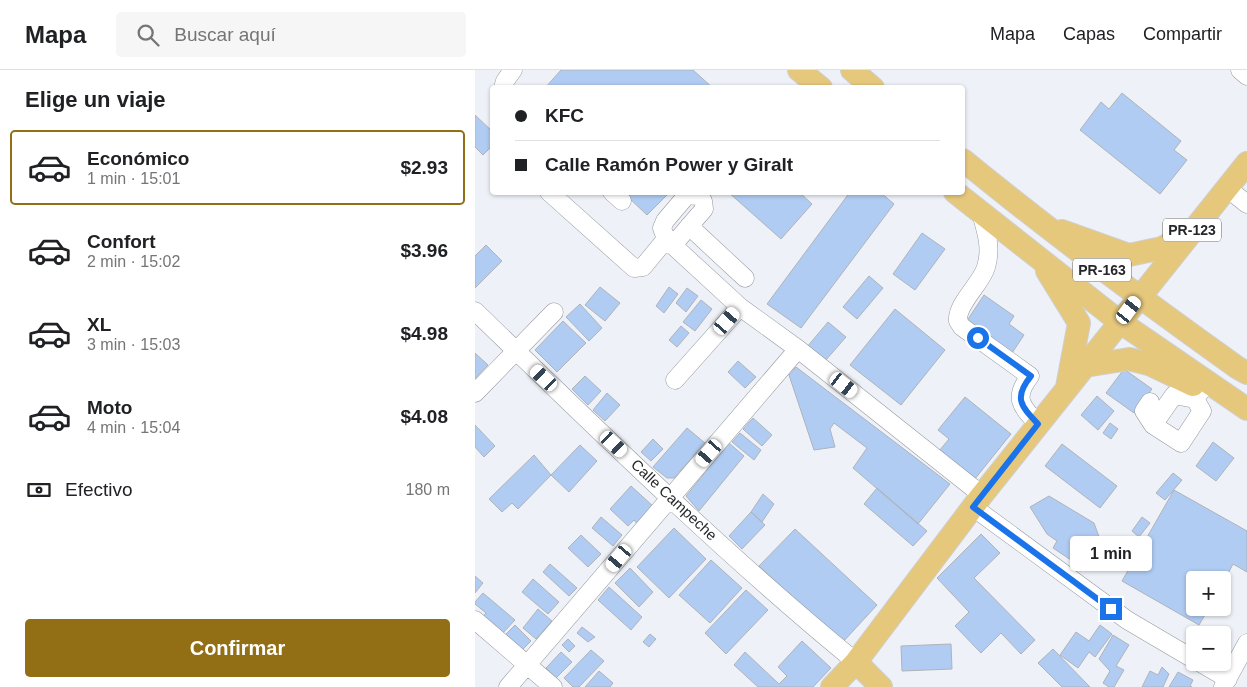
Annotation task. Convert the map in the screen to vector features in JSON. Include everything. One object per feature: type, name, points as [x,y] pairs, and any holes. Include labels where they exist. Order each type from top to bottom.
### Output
[{"type":"main road","points":[[799,70],[817,85]]},
{"type":"main road","points":[[852,70],[870,85]]},
{"type":"main road","name":"PR-163","points":[[965,162],[1041,224],[1138,297],[1247,374]]},
{"type":"main road","name":"PR-123","points":[[856,662],[977,501],[1138,297],[1247,163]]},
{"type":"main road","name":"PR-163","points":[[959,195],[1207,394],[1247,409]]},
{"type":"main road","points":[[1041,224],[1129,255],[1162,248],[1193,229]]},
{"type":"main road","points":[[1040,259],[1079,322],[1066,389]]},
{"type":"main road","points":[[1085,366],[1129,359],[1149,364],[1207,394]]},
{"type":"main road","points":[[832,687],[856,662]]},
{"type":"main road","points":[[847,687],[856,662]]},
{"type":"main road","points":[[856,662],[881,687]]},
{"type":"street","points":[[504,85],[513,70]]},
{"type":"street","points":[[1240,70],[1247,76]]},
{"type":"street","points":[[1227,188],[1247,204]]},
{"type":"street","points":[[552,195],[634,268],[643,267],[673,245],[704,209],[701,198],[694,195]]},
{"type":"street","points":[[687,195],[663,224],[662,232],[673,245],[740,307],[798,349],[977,501],[1127,620],[1186,655]]},
{"type":"street","points":[[981,213],[988,238],[986,269],[959,311],[958,321],[961,327],[1031,376],[1022,387],[1020,394],[1021,402],[1024,410],[1038,424]]},
{"type":"street","points":[[689,226],[745,278]]},
{"type":"street","points":[[675,380],[740,307]]},
{"type":"street","name":"Calle Campeche","points":[[475,311],[670,498],[809,623],[856,662]]},
{"type":"street","points":[[475,393],[554,312]]},
{"type":"street","points":[[508,687],[798,349]]},
{"type":"street","points":[[1157,392],[1174,395],[1207,394],[1202,411],[1181,443],[1153,425],[1144,411],[1157,392]]},
{"type":"street","points":[[1153,425],[1174,395]]},
{"type":"street","points":[[475,620],[553,687]]},
{"type":"street","points":[[1211,671],[1226,683],[1247,643]]},
{"type":"building","points":[[561,70],[693,70],[710,85],[548,85]]},
{"type":"building","points":[[1122,93],[1181,141],[1174,150],[1187,160],[1160,194],[1080,130],[1101,102],[1109,109]]},
{"type":"building","points":[[475,115],[490,129],[490,148],[483,155],[475,147]]},
{"type":"building","points":[[630,195],[667,195],[647,215],[628,197]]},
{"type":"building","points":[[731,195],[802,195],[812,204],[781,239]]},
{"type":"building","points":[[848,195],[884,195],[894,204],[801,328],[767,304]]},
{"type":"building","points":[[922,233],[945,249],[915,290],[893,274]]},
{"type":"building","points":[[486,245],[502,261],[475,288],[475,256]]},
{"type":"building","points":[[869,276],[883,288],[857,319],[843,307]]},
{"type":"building","points":[[600,287],[620,303],[605,321],[585,305]]},
{"type":"building","points":[[669,287],[678,294],[664,313],[656,306]]},
{"type":"building","points":[[687,288],[698,296],[686,312],[676,303]]},
{"type":"building","points":[[984,295],[1014,316],[1009,324],[1024,335],[1012,353],[966,322]]},
{"type":"building","points":[[701,300],[712,309],[695,331],[683,322]]},
{"type":"building","points":[[580,304],[602,328],[589,341],[566,317]]},
{"type":"building","points":[[895,309],[945,350],[901,405],[850,365]]},
{"type":"building","points":[[563,321],[586,343],[557,372],[535,350]]},
{"type":"building","points":[[828,322],[846,337],[825,361],[807,347]]},
{"type":"building","points":[[681,326],[689,333],[677,347],[669,340]]},
{"type":"building","points":[[475,353],[488,365],[475,379]]},
{"type":"building","points":[[738,361],[756,377],[745,388],[728,372]]},
{"type":"building","points":[[796,367],[950,484],[918,524],[853,468],[867,448],[834,423],[830,429],[835,447],[814,450],[789,375]]},
{"type":"building","points":[[1124,369],[1152,389],[1149,393],[1157,399],[1145,399],[1134,413],[1106,393]]},
{"type":"building","points":[[585,376],[601,391],[588,405],[572,389]]},
{"type":"building","points":[[607,393],[620,405],[605,421],[593,410]]},
{"type":"building","points":[[1097,396],[1114,411],[1098,430],[1081,415]]},
{"type":"building","points":[[965,397],[1011,434],[974,480],[939,451],[949,439],[938,430]]},
{"type":"building","points":[[753,418],[772,435],[762,446],[743,429]]},
{"type":"building","points":[[1110,423],[1118,429],[1111,439],[1103,433]]},
{"type":"building","points":[[475,425],[495,446],[484,457],[475,447]]},
{"type":"building","points":[[687,428],[705,443],[674,478],[667,478],[653,467]]},
{"type":"building","points":[[740,433],[761,450],[754,460],[732,442]]},
{"type":"building","points":[[653,439],[663,449],[651,461],[641,452]]},
{"type":"building","points":[[1213,442],[1234,458],[1216,481],[1196,466]]},
{"type":"building","points":[[729,443],[744,456],[699,511],[686,496]]},
{"type":"building","points":[[1062,444],[1117,486],[1100,508],[1045,466]]},
{"type":"building","points":[[580,445],[597,461],[569,492],[551,475]]},
{"type":"building","points":[[534,455],[551,475],[518,509],[512,503],[502,512],[489,499]]},
{"type":"building","points":[[1173,473],[1182,480],[1165,500],[1156,493]]},
{"type":"building","points":[[631,486],[654,507],[638,525],[634,520],[628,526],[610,509]]},
{"type":"building","points":[[877,488],[927,531],[913,546],[864,504]]},
{"type":"building","points":[[1174,490],[1247,531],[1247,572],[1233,564],[1229,571],[1186,571],[1186,616],[1204,616],[1199,625],[1122,581]]},
{"type":"building","points":[[763,494],[774,504],[762,522],[751,512]]},
{"type":"building","points":[[1049,496],[1094,523],[1106,556],[1097,569],[1086,562],[1083,568],[1053,548],[1057,541],[1047,534],[1030,507]]},
{"type":"building","points":[[751,512],[765,525],[742,549],[729,536]]},
{"type":"building","points":[[601,517],[622,535],[613,546],[592,528]]},
{"type":"building","points":[[1142,517],[1150,523],[1139,537],[1132,531]]},
{"type":"building","points":[[674,528],[706,559],[669,598],[637,567]]},
{"type":"building","points":[[795,529],[877,605],[842,643],[759,566]]},
{"type":"building","points":[[981,534],[1000,553],[974,578],[1035,640],[1021,654],[1001,633],[981,653],[955,626],[969,612],[937,578]]},
{"type":"building","points":[[581,535],[601,554],[588,567],[568,548]]},
{"type":"building","points":[[711,560],[742,588],[710,623],[679,595]]},
{"type":"building","points":[[550,564],[577,588],[569,596],[543,572]]},
{"type":"building","points":[[630,568],[653,592],[639,607],[615,583]]},
{"type":"building","points":[[475,576],[483,583],[475,593]]},
{"type":"building","points":[[533,579],[559,602],[548,614],[522,592]]},
{"type":"building","points":[[609,587],[642,617],[631,630],[598,600]]},
{"type":"building","points":[[746,590],[768,610],[726,654],[705,633]]},
{"type":"building","points":[[483,593],[515,620],[502,634],[482,618],[486,613],[475,604]]},
{"type":"building","points":[[538,609],[552,621],[536,639],[523,628]]},
{"type":"building","points":[[515,625],[531,641],[521,651],[505,635]]},
{"type":"building","points":[[1100,625],[1112,634],[1095,657],[1089,652],[1078,668],[1060,655],[1076,632],[1089,641]]},
{"type":"building","points":[[582,627],[595,637],[588,642],[577,633]]},
{"type":"building","points":[[650,634],[656,639],[649,647],[643,642]]},
{"type":"building","points":[[1113,635],[1129,645],[1116,666],[1124,670],[1114,687],[1109,687],[1103,683],[1110,671],[1099,659]]},
{"type":"building","points":[[568,639],[575,646],[569,652],[562,645]]},
{"type":"building","points":[[802,641],[831,668],[813,687],[758,687],[734,665],[745,652],[779,684],[787,676],[778,667]]},
{"type":"building","points":[[951,644],[952,669],[902,671],[901,646]]},
{"type":"building","points":[[1053,649],[1090,687],[1062,687],[1038,663]]},
{"type":"building","points":[[591,650],[604,661],[579,687],[573,687],[564,678]]},
{"type":"building","points":[[561,652],[572,662],[556,678],[546,668]]},
{"type":"building","points":[[1162,667],[1169,674],[1163,687],[1142,687],[1150,671],[1158,675]]},
{"type":"building","points":[[599,671],[613,683],[610,687],[585,687]]},
{"type":"building","points":[[1178,672],[1193,680],[1190,686],[1192,687],[1169,687]]},
{"type":"route","points":[[978,338],[1031,376],[1022,387],[1020,394],[1021,402],[1024,410],[1038,424],[973,507],[1111,609]]}]
